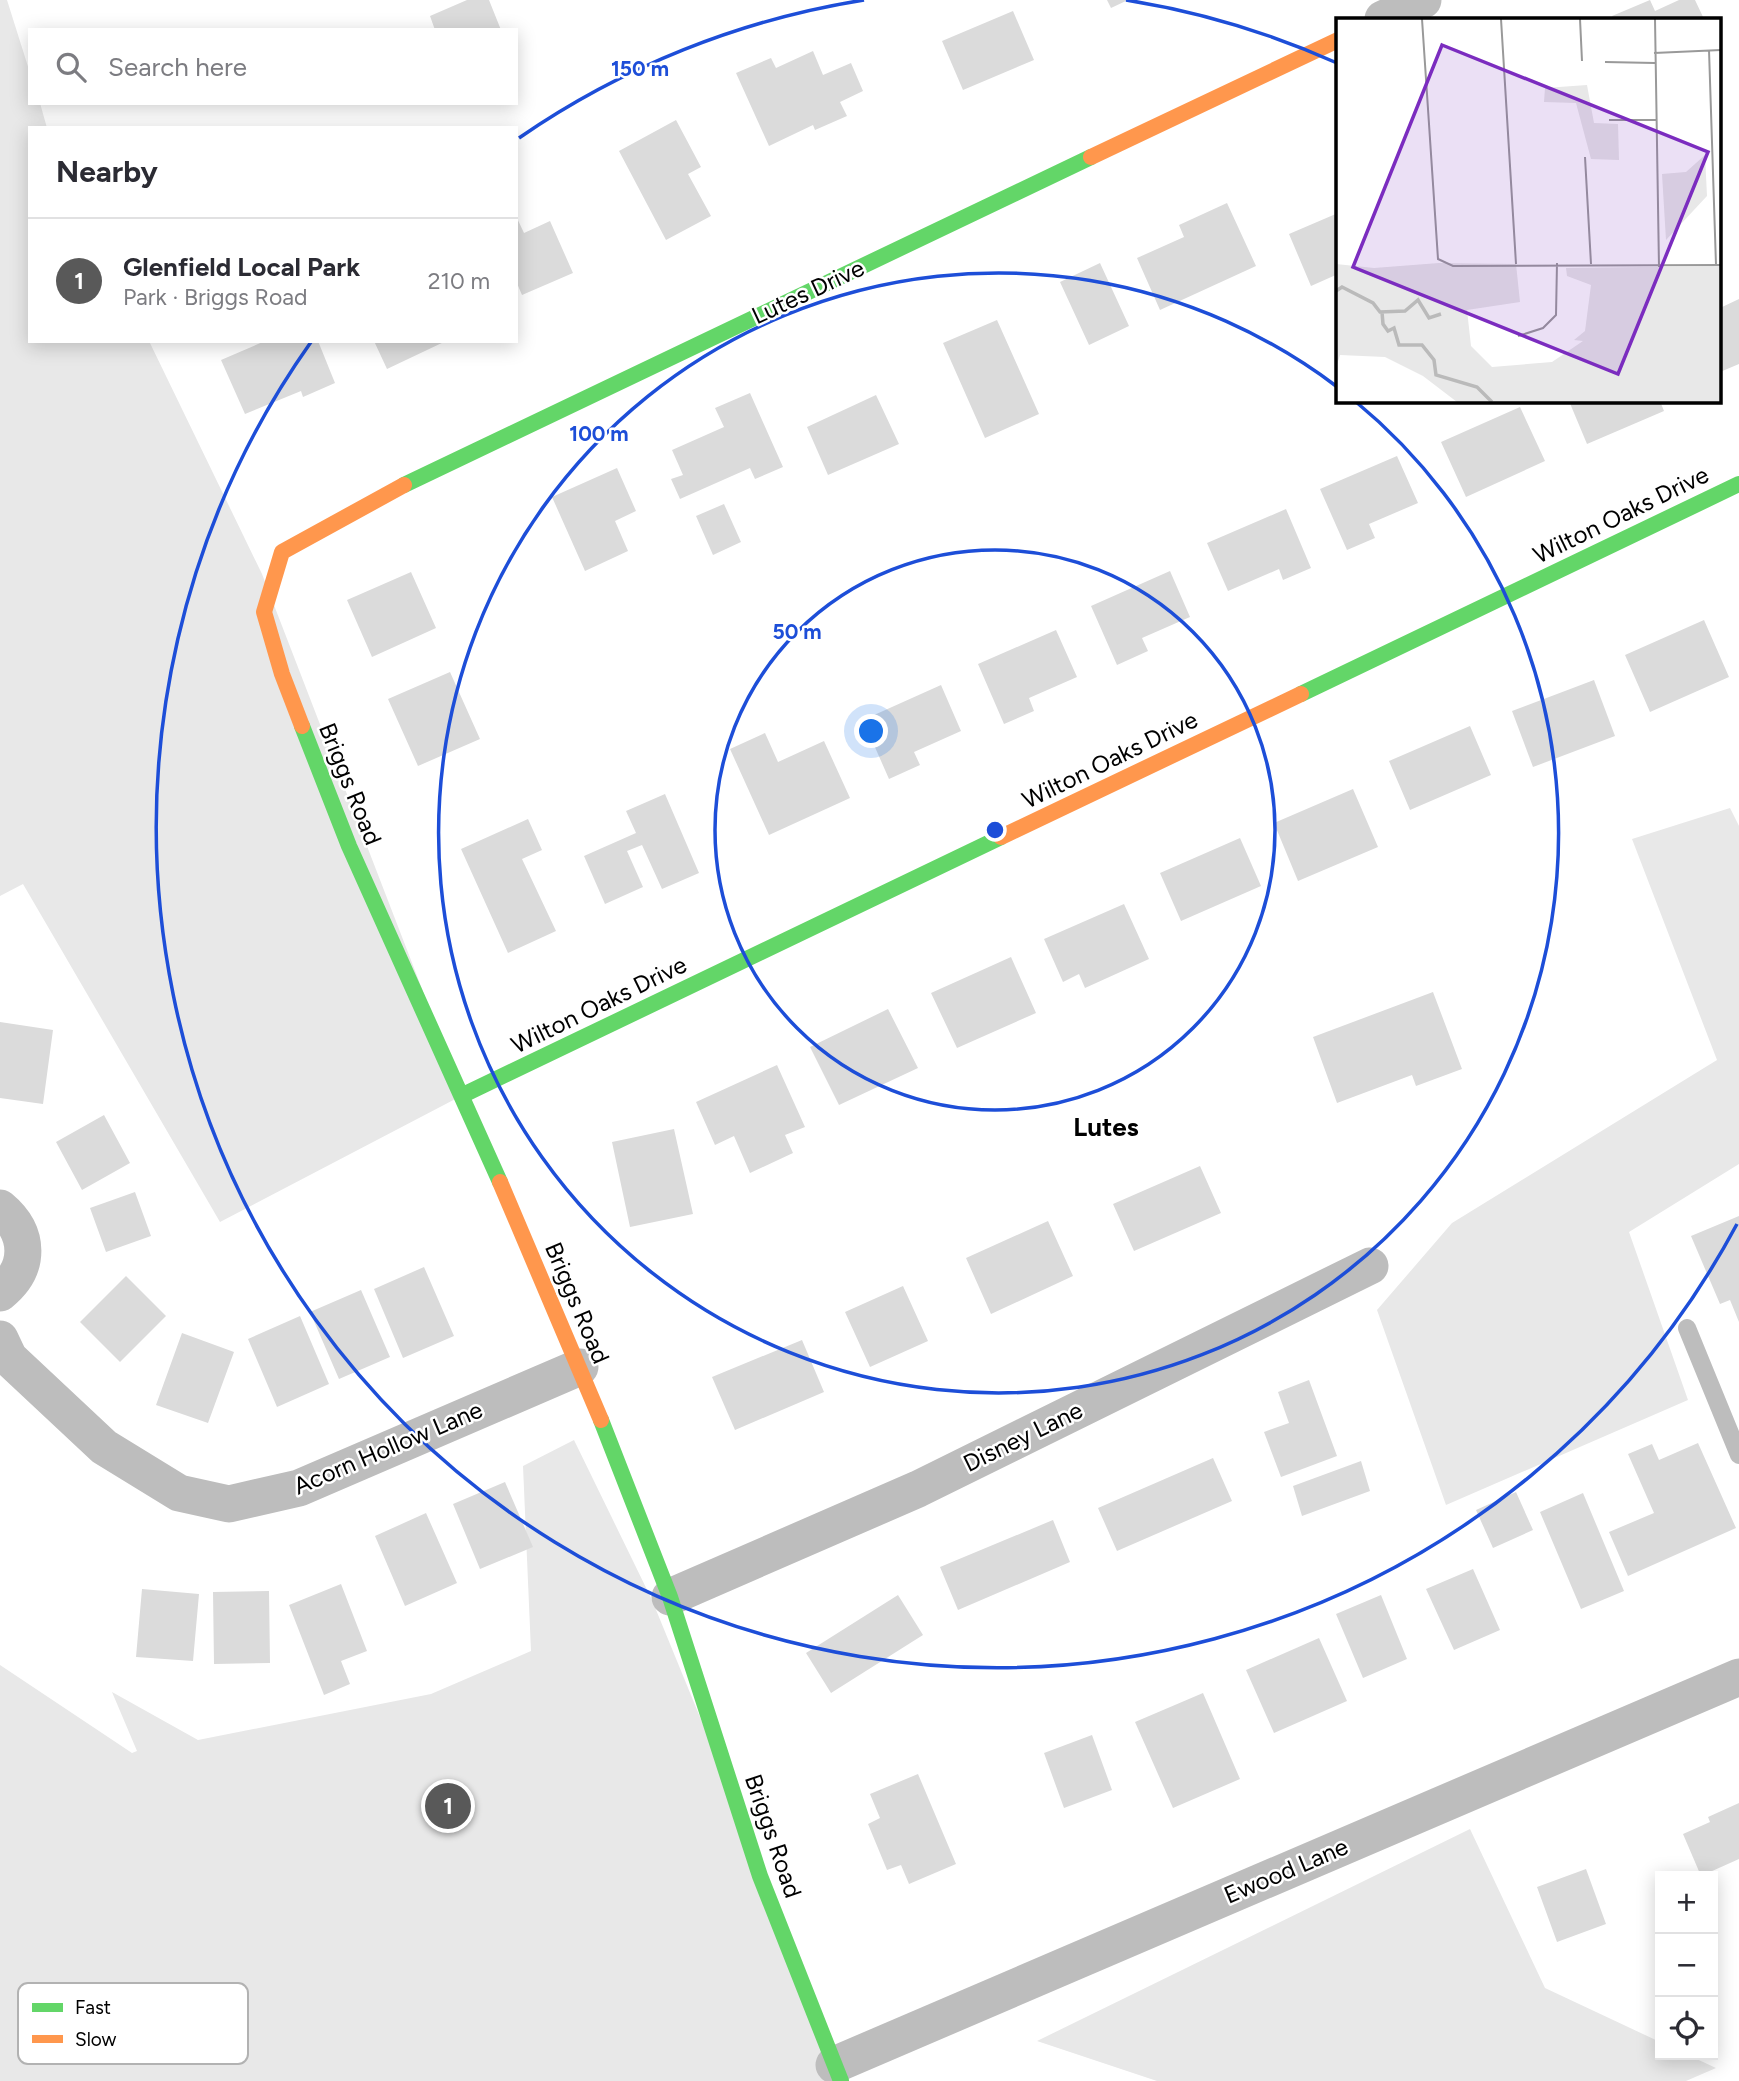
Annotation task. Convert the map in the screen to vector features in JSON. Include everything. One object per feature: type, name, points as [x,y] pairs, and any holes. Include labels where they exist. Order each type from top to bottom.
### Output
[{"type":"street","points":[[1384,18],[1423,0]]},
{"type":"street","name":"Lutes Drive","points":[[282,552],[428,472],[1336,41]]},
{"type":"street","name":"Wilton Oaks Drive","points":[[463,1095],[1739,484]]},
{"type":"street","name":"Briggs Road","points":[[282,552],[264,612],[282,674],[349,846],[463,1095],[580,1367],[670,1597],[760,1876],[838,2073]]},
{"type":"street","points":[[0,1208],[13,1220],[21,1236],[23,1253],[16,1277],[0,1293]]},
{"type":"street","name":"Disney Lane","points":[[670,1597],[918,1489],[1370,1266]]},
{"type":"street","name":"Acorn Hollow Lane","points":[[0,1339],[9,1358],[104,1447],[178,1493],[229,1504],[299,1488],[580,1367]]},
{"type":"street","name":"Ewood Lane","points":[[838,2073],[1739,1677]]},
{"type":"lane","points":[[1687,1328],[1739,1455]]},
{"type":"shaded area","points":[[0,0],[7,0],[28,67],[28,105],[41,105],[46,126],[28,126],[28,343],[150,343],[262,574],[463,1095],[220,1222],[23,884],[0,896]]},
{"type":"shaded area","points":[[1730,808],[1739,826],[1739,1164],[1629,1232],[1688,1400],[1446,1505],[1377,1310],[1452,1223],[1717,1060],[1632,839]]},
{"type":"shaded area","points":[[574,1440],[652,1600],[849,2081],[0,2081],[0,1665],[132,1753],[137,1751],[112,1692],[198,1740],[431,1694],[531,1651],[523,1466]]},
{"type":"shaded area","points":[[1470,1829],[1545,1988],[1655,2040],[1655,2060],[1699,2060],[1716,2068],[1686,2081],[1157,2081],[1037,2041]]},
{"type":"building","points":[[467,0],[489,0],[500,28],[434,28],[430,16]]},
{"type":"building","points":[[1107,0],[1128,0],[1111,8]]},
{"type":"building","points":[[1650,0],[1655,11],[1679,0],[1695,0],[1704,18],[1613,18]]},
{"type":"building","points":[[1013,11],[1034,60],[963,90],[942,41]]},
{"type":"building","points":[[813,51],[823,75],[851,63],[863,91],[840,102],[847,116],[815,130],[813,125],[769,146],[736,73],[771,58],[776,68]]},
{"type":"building","points":[[676,120],[701,167],[688,174],[711,216],[666,240],[619,151]]},
{"type":"building","points":[[1227,203],[1256,266],[1160,310],[1137,258],[1184,237],[1179,225]]},
{"type":"building","points":[[1336,214],[1336,275],[1311,286],[1289,234]]},
{"type":"building","points":[[518,220],[524,233],[550,221],[573,273],[522,295],[518,286]]},
{"type":"building","points":[[1100,263],[1129,326],[1089,345],[1060,282]]},
{"type":"building","points":[[1739,299],[1739,364],[1722,371],[1722,307]]},
{"type":"building","points":[[997,320],[1039,414],[985,438],[943,343]]},
{"type":"building","points":[[260,343],[319,343],[335,383],[303,397],[301,391],[245,414],[221,360]]},
{"type":"building","points":[[375,343],[442,343],[387,369]]},
{"type":"building","points":[[750,393],[783,467],[755,479],[750,468],[680,499],[671,479],[683,475],[672,450],[724,427],[715,408]]},
{"type":"building","points":[[876,395],[899,444],[828,475],[807,427]]},
{"type":"building","points":[[1569,402],[1660,402],[1664,411],[1587,444]]},
{"type":"building","points":[[1520,407],[1545,461],[1466,497],[1441,442]]},
{"type":"building","points":[[1397,456],[1418,503],[1369,524],[1375,538],[1347,550],[1320,489]]},
{"type":"building","points":[[617,468],[636,511],[615,521],[628,551],[585,571],[552,497]]},
{"type":"building","points":[[724,504],[741,542],[713,555],[696,516]]},
{"type":"building","points":[[1286,509],[1311,568],[1283,580],[1279,569],[1228,591],[1207,543]]},
{"type":"building","points":[[1170,571],[1190,617],[1142,638],[1148,651],[1117,665],[1091,606]]},
{"type":"building","points":[[411,572],[436,628],[372,657],[347,600]]},
{"type":"building","points":[[1704,620],[1729,677],[1650,712],[1625,655]]},
{"type":"building","points":[[1056,630],[1077,677],[1029,698],[1034,711],[1004,724],[978,664]]},
{"type":"building","points":[[450,672],[480,739],[418,766],[388,699]]},
{"type":"building","points":[[1594,680],[1615,736],[1533,767],[1512,711]]},
{"type":"building","points":[[941,685],[961,731],[914,752],[920,765],[889,779],[863,720]]},
{"type":"building","points":[[1470,726],[1491,775],[1410,810],[1389,761]]},
{"type":"building","points":[[765,733],[778,762],[824,741],[850,798],[769,835],[730,749]]},
{"type":"building","points":[[1353,789],[1378,847],[1298,881],[1274,823]]},
{"type":"building","points":[[665,794],[699,873],[662,889],[642,845],[627,851],[643,887],[605,904],[584,856],[636,833],[626,811]]},
{"type":"building","points":[[528,819],[542,850],[522,859],[556,931],[508,953],[461,849]]},
{"type":"building","points":[[1240,838],[1261,886],[1181,921],[1160,873]]},
{"type":"building","points":[[1124,904],[1149,959],[1085,988],[1079,974],[1063,982],[1044,939]]},
{"type":"building","points":[[1011,957],[1036,1013],[957,1048],[931,993]]},
{"type":"building","points":[[1433,992],[1462,1069],[1416,1086],[1412,1075],[1337,1103],[1313,1037]]},
{"type":"building","points":[[888,1009],[918,1068],[839,1105],[810,1047]]},
{"type":"building","points":[[0,1022],[53,1030],[43,1104],[0,1098]]},
{"type":"building","points":[[777,1065],[805,1127],[785,1135],[793,1153],[750,1173],[734,1136],[715,1145],[696,1102]]},
{"type":"building","points":[[104,1115],[130,1163],[82,1190],[56,1142]]},
{"type":"building","points":[[674,1129],[693,1214],[630,1227],[612,1142]]},
{"type":"building","points":[[1200,1166],[1221,1213],[1134,1251],[1113,1204]]},
{"type":"building","points":[[135,1192],[151,1236],[106,1252],[90,1208]]},
{"type":"building","points":[[1739,1216],[1739,1322],[1730,1300],[1720,1304],[1691,1236]]},
{"type":"building","points":[[1048,1221],[1073,1276],[991,1314],[966,1258]]},
{"type":"building","points":[[424,1267],[454,1336],[403,1358],[374,1289]]},
{"type":"building","points":[[126,1276],[166,1316],[120,1362],[80,1322]]},
{"type":"building","points":[[903,1286],[928,1341],[870,1367],[845,1312]]},
{"type":"building","points":[[361,1290],[390,1357],[339,1379],[310,1312]]},
{"type":"building","points":[[300,1316],[329,1384],[277,1407],[248,1339]]},
{"type":"building","points":[[182,1333],[234,1352],[208,1423],[156,1405]]},
{"type":"building","points":[[802,1340],[824,1392],[735,1430],[712,1377]]},
{"type":"building","points":[[1309,1380],[1337,1456],[1281,1477],[1264,1432],[1289,1423],[1278,1392]]},
{"type":"building","points":[[1698,1443],[1736,1528],[1628,1576],[1609,1532],[1654,1513],[1628,1454],[1652,1444],[1659,1460]]},
{"type":"building","points":[[1213,1458],[1232,1501],[1117,1551],[1098,1508]]},
{"type":"building","points":[[1361,1461],[1370,1491],[1302,1516],[1293,1486]]},
{"type":"building","points":[[505,1482],[533,1547],[480,1569],[453,1504]]},
{"type":"building","points":[[1516,1492],[1533,1530],[1493,1548],[1476,1510]]},
{"type":"building","points":[[1583,1493],[1624,1591],[1581,1609],[1540,1512]]},
{"type":"building","points":[[426,1513],[457,1583],[405,1606],[375,1536]]},
{"type":"building","points":[[1053,1520],[1070,1562],[958,1610],[940,1567]]},
{"type":"building","points":[[1473,1569],[1500,1630],[1454,1650],[1426,1589]]},
{"type":"building","points":[[341,1584],[367,1651],[341,1661],[350,1684],[324,1695],[289,1605]]},
{"type":"building","points":[[142,1589],[199,1594],[193,1661],[136,1657]]},
{"type":"building","points":[[269,1591],[270,1663],[214,1664],[213,1592]]},
{"type":"building","points":[[898,1595],[923,1635],[831,1693],[806,1653]]},
{"type":"building","points":[[1381,1595],[1407,1659],[1363,1678],[1336,1614]]},
{"type":"building","points":[[1319,1638],[1347,1701],[1274,1733],[1246,1670]]},
{"type":"building","points":[[1203,1693],[1240,1779],[1173,1808],[1135,1722]]},
{"type":"building","points":[[1092,1735],[1112,1790],[1064,1808],[1044,1753]]},
{"type":"building","points":[[918,1774],[956,1864],[909,1884],[901,1865],[887,1870],[868,1824],[880,1818],[870,1794]]},
{"type":"building","points":[[1739,1803],[1739,1859],[1712,1871],[1699,1871],[1683,1834],[1710,1822],[1708,1817]]},
{"type":"building","points":[[1586,1869],[1606,1924],[1557,1942],[1537,1887]]},
{"type":"traffic: fast","points":[[404,485],[1091,157]]},
{"type":"traffic: fast","points":[[1301,694],[1739,484]]},
{"type":"traffic: fast","points":[[302,726],[349,846],[500,1182]]},
{"type":"traffic: fast","points":[[463,1095],[1001,837]]},
{"type":"traffic: fast","points":[[601,1420],[670,1597],[760,1876],[841,2081]]},
{"type":"traffic: slow","points":[[1091,157],[1336,41]]},
{"type":"traffic: slow","points":[[302,726],[282,674],[264,612],[282,552],[404,485]]},
{"type":"traffic: slow","points":[[1001,837],[1301,694]]},
{"type":"traffic: slow","points":[[500,1182],[601,1420]]},
{"type":"place","name":"Glenfield Local Park","points":[[448,1806]]},
{"type":"district","name":"Lutes","points":[[1106,1127]]}]
